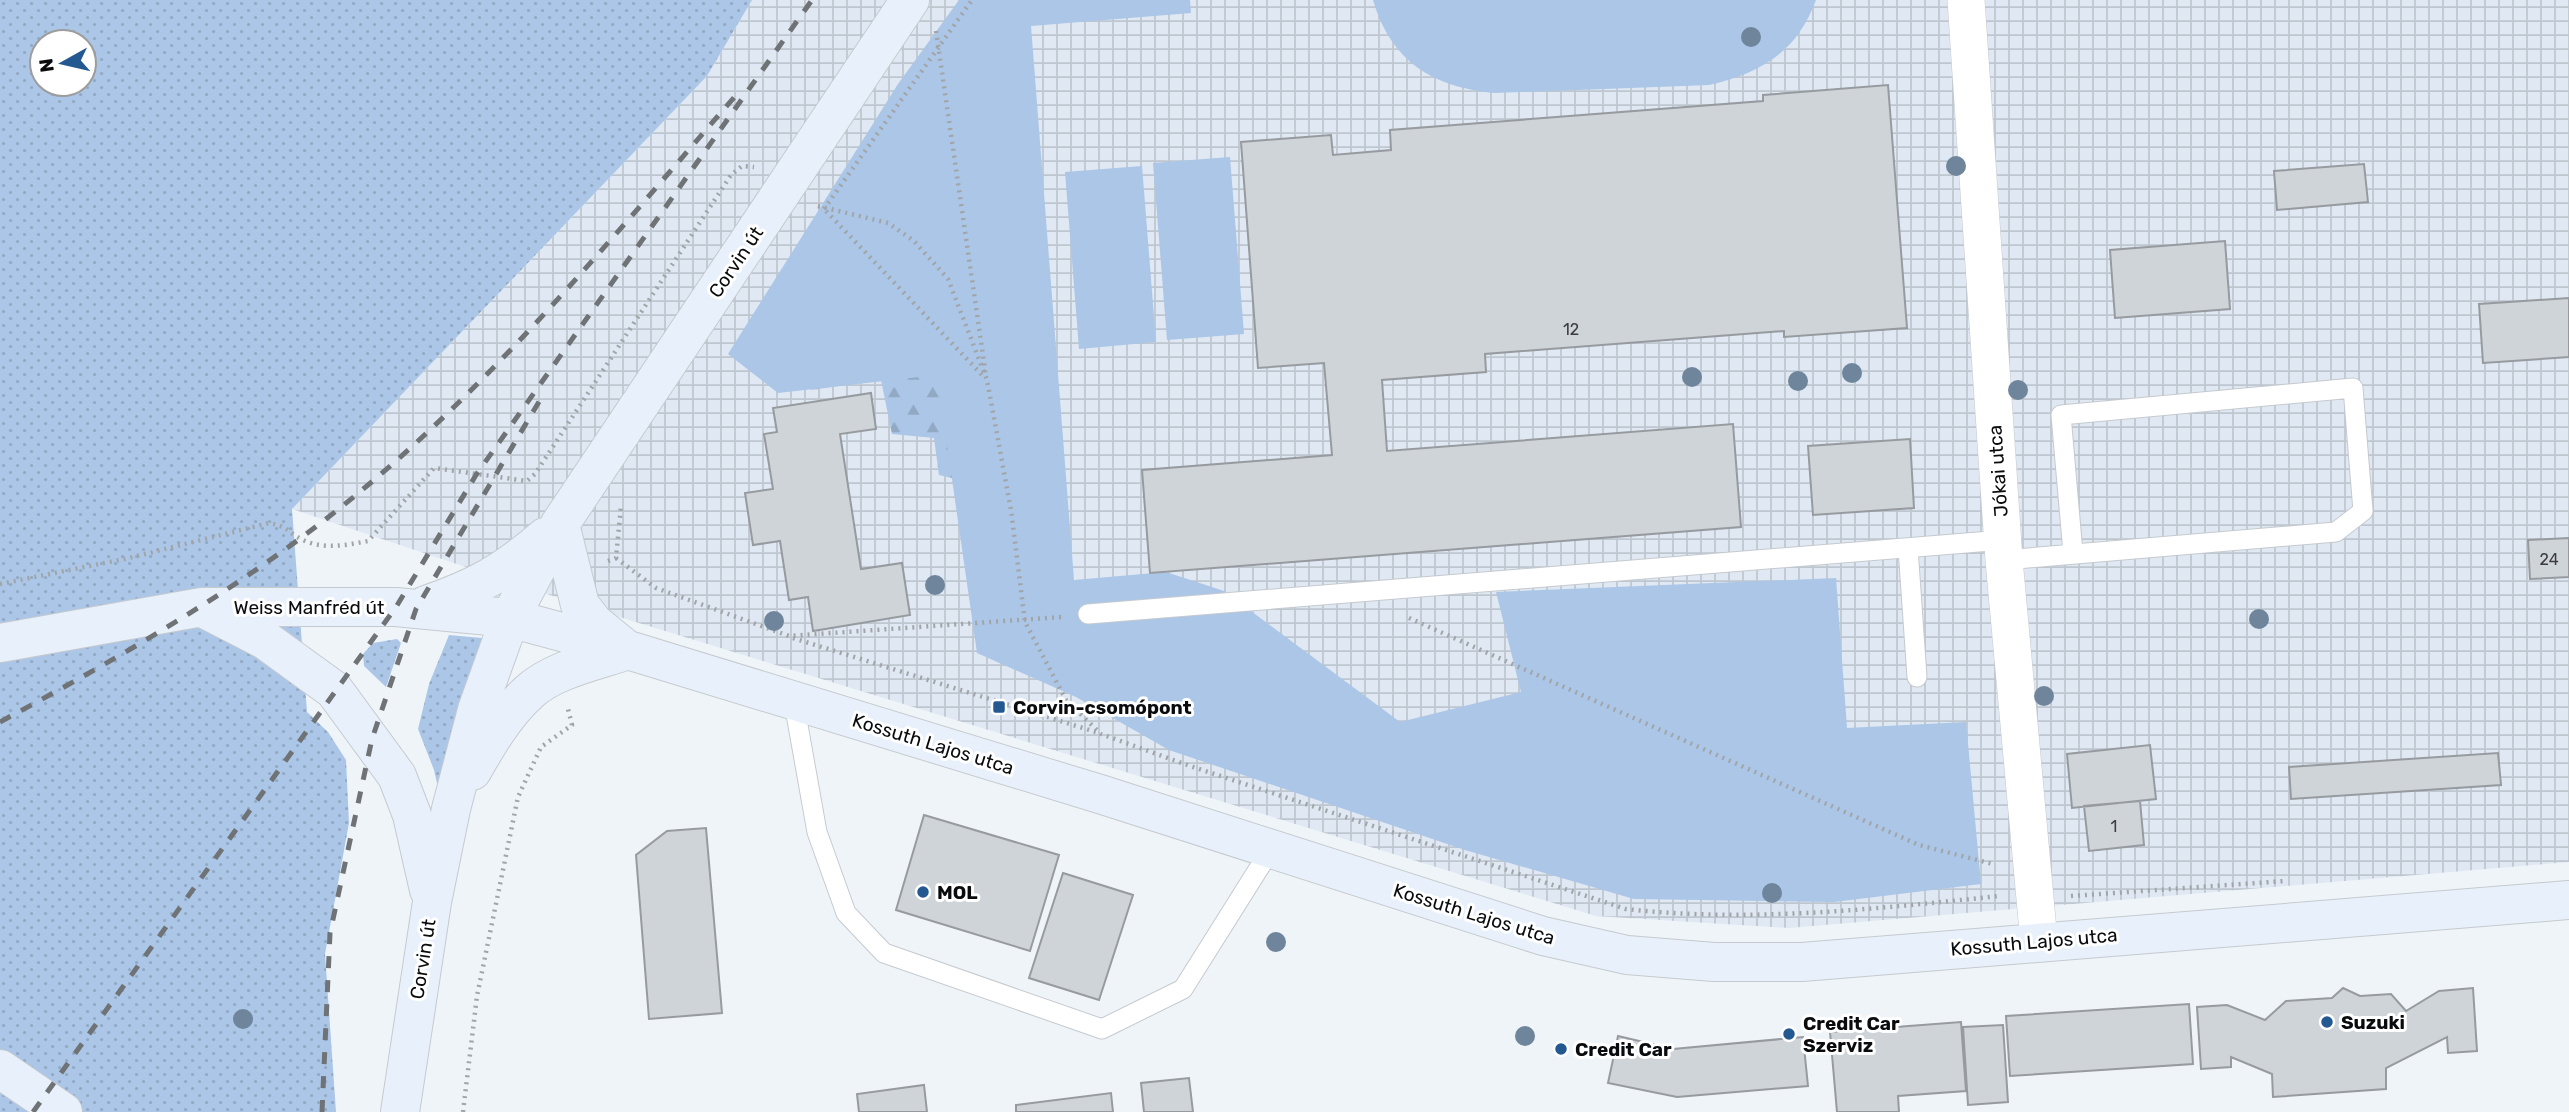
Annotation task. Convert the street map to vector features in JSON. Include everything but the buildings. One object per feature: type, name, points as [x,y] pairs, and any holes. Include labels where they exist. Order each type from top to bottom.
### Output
[{"type":"main road","name":"Corvin út","points":[[560,524],[910,0]]},
{"type":"main road","points":[[416,609],[475,588],[497,576],[560,524]]},
{"type":"main road","points":[[450,809],[477,710],[510,618],[560,524]]},
{"type":"main road","points":[[560,524],[580,605],[594,623],[628,650]]},
{"type":"main road","name":"Weiss Manfréd út","points":[[0,643],[202,607],[416,609]]},
{"type":"main road","name":"Weiss Manfréd út","points":[[202,607],[265,640],[334,690],[397,776],[412,815],[432,902]]},
{"type":"main road","name":"Kossuth Lajos utca","points":[[416,609],[510,618],[628,650],[794,703],[1103,794],[1544,936],[1627,955],[1714,962],[1802,962],[2569,900]]},
{"type":"main road","points":[[450,809],[492,736],[530,691],[558,676],[628,650]]},
{"type":"main road","name":"Corvin út","points":[[398,1111],[450,809]]},
{"type":"main road","points":[[0,1069],[62,1112]]},
{"type":"street","name":"Jókai utca","points":[[1966,0],[2004,550],[2039,942]]},
{"type":"lane","points":[[1088,614],[1908,548],[2073,553],[2336,532],[2363,510],[2353,388],[2061,415],[2073,553]]},
{"type":"lane","points":[[1908,548],[1917,677]]},
{"type":"lane","points":[[794,703],[817,832],[846,913],[874,943],[884,953],[1102,1028],[1183,989],[1271,849]]},
{"type":"path","points":[[824,209],[972,0]]},
{"type":"path","points":[[940,42],[987,380],[1011,510],[1025,622],[1066,700],[1101,734]]},
{"type":"path","points":[[824,209],[888,223],[914,241],[948,279],[987,380]]},
{"type":"path","points":[[824,209],[987,380]]},
{"type":"path","points":[[0,584],[129,558],[269,523],[287,526],[300,539],[321,546],[368,541],[434,468],[495,477]]},
{"type":"path","points":[[616,558],[656,588],[789,636],[1101,734],[1190,766],[1626,909],[1687,916],[1804,913],[2004,895],[2035,899],[2298,880]]},
{"type":"path","points":[[1383,590],[1399,614],[1919,845],[2001,866]]},
{"type":"path","points":[[789,636],[1025,622],[1088,614]]},
{"type":"path","points":[[463,1112],[478,996],[517,797],[541,747],[572,725],[558,676]]},
{"type":"shaded area","points":[[752,0],[2569,0],[2569,862],[1789,928],[1596,916],[580,605],[292,509],[707,76]]},
{"type":"green space","points":[[0,0],[752,0],[707,76],[292,509],[307,712],[328,732],[346,760],[349,823],[325,954],[336,1112],[0,1112]]},
{"type":"green space","points":[[959,0],[1190,0],[1191,13],[1031,26],[1074,580],[1166,572],[1224,591],[1400,722],[1521,692],[1496,592],[1836,578],[1847,728],[1966,722],[1981,884],[1834,902],[1634,899],[1465,850],[1169,750],[1076,697],[977,653],[937,375],[778,393],[728,354],[898,84]]},
{"type":"green space","points":[[1373,0],[1816,0],[1799,34],[1788,47],[1761,67],[1728,80],[1709,85],[1494,93],[1452,85],[1417,68],[1391,40]]},
{"type":"green space","points":[[1230,157],[1244,334],[1167,340],[1153,163]]},
{"type":"green space","points":[[1142,166],[1156,342],[1079,349],[1065,172]]},
{"type":"green space","points":[[809,276],[902,280],[981,485],[939,475],[934,438],[892,434],[881,380],[811,390]]},
{"type":"green space","points":[[449,635],[493,639],[440,796],[434,770],[418,729],[429,684]]},
{"type":"green space","points":[[397,639],[401,643],[386,687],[364,666],[363,654],[373,643]]},
{"type":"railway","points":[[33,1112],[396,607],[476,475],[812,0]]},
{"type":"railway","points":[[0,722],[189,613],[298,540],[360,492],[419,440],[530,329],[738,93]]},
{"type":"railway","points":[[322,1112],[330,933],[372,739],[416,609],[540,400]]},
{"type":"place","name":"Corvin-csomópont","points":[[999,707]]},
{"type":"place","name":"MOL","points":[[923,892]]},
{"type":"place","name":"Suzuki","points":[[2327,1022]]},
{"type":"place","name":"Credit Car Szerviz","points":[[1789,1034]]},
{"type":"place","name":"Credit Car","points":[[1561,1049]]}]
